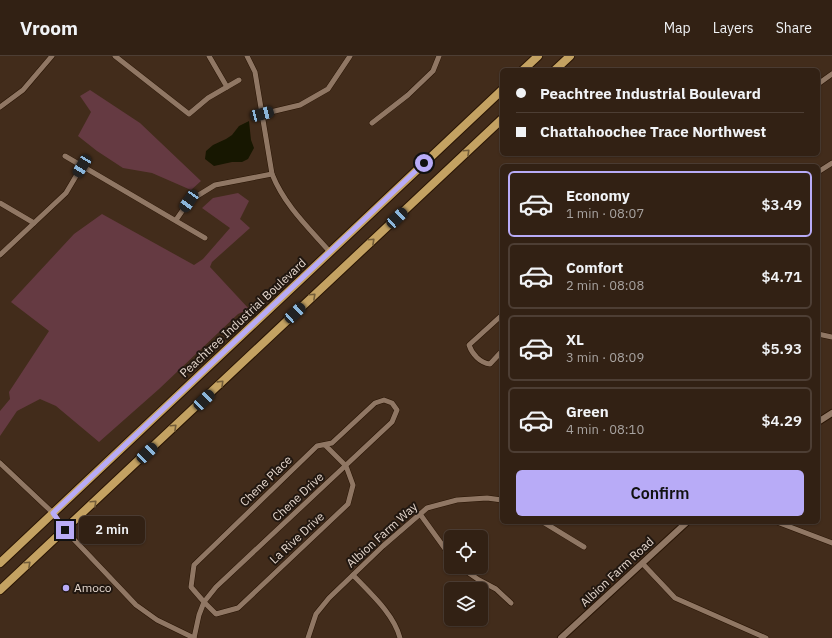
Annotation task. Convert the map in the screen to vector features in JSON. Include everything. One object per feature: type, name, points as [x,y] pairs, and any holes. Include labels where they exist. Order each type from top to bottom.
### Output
[{"type":"highway","points":[[525,68],[538,56]]},
{"type":"highway","points":[[557,68],[570,56]]},
{"type":"highway","name":"Peachtree Industrial Boulevard","points":[[0,563],[500,92]]},
{"type":"highway","points":[[0,590],[500,121]]},
{"type":"street","points":[[0,107],[23,90],[52,56]]},
{"type":"street","points":[[115,56],[189,114],[208,98],[240,80]]},
{"type":"street","points":[[209,56],[227,87]]},
{"type":"street","points":[[247,56],[255,72],[272,174],[278,190],[294,212],[330,252]]},
{"type":"street","points":[[262,114],[300,105],[328,89],[350,56]]},
{"type":"street","points":[[372,122],[408,94],[433,71],[439,56]]},
{"type":"street","points":[[820,83],[832,74]]},
{"type":"street","points":[[65,156],[205,238]]},
{"type":"street","points":[[820,171],[832,163]]},
{"type":"street","points":[[0,255],[66,193],[82,166]]},
{"type":"street","points":[[176,220],[189,201],[215,185],[272,174]]},
{"type":"street","points":[[0,203],[34,223]]},
{"type":"street","points":[[500,317],[469,345],[474,355],[486,363],[490,364],[500,353]]},
{"type":"street","points":[[820,334],[832,337]]},
{"type":"street","name":"Chene Place","points":[[204,602],[191,587],[194,565],[317,446],[332,443],[375,403],[384,400],[392,403]]},
{"type":"street","name":"Chene Drive","points":[[194,638],[198,615],[204,602],[216,587],[392,422],[397,410],[392,403]]},
{"type":"street","points":[[820,421],[832,413]]},
{"type":"street","name":"La Rive Drive","points":[[204,602],[216,614],[238,608],[348,504],[353,485],[346,466],[325,444]]},
{"type":"street","points":[[0,463],[53,513],[65,530],[136,605],[158,620],[194,638]]},
{"type":"street","name":"Albion Farm Way","points":[[308,638],[316,614],[353,575],[427,508],[457,500],[487,498],[500,500]]},
{"type":"street","points":[[420,514],[444,547]]},
{"type":"street","points":[[546,524],[584,547]]},
{"type":"street","name":"Albion Farm Road","points":[[561,638],[685,524]]},
{"type":"street","points":[[782,524],[832,543]]},
{"type":"street","points":[[642,563],[675,598],[766,638]]},
{"type":"street","points":[[470,574],[496,589],[512,603]]},
{"type":"street","points":[[353,575],[392,619],[398,629],[400,638]]},
{"type":"shaded area","points":[[90,90],[140,123],[201,181],[191,190],[152,173],[123,168],[97,151],[78,136],[91,112],[80,96]]},
{"type":"shaded area","points":[[249,121],[251,140],[254,148],[248,159],[242,162],[232,162],[214,166],[205,159],[206,151],[213,145],[232,135],[239,126]]},
{"type":"shaded area","points":[[238,193],[249,201],[240,219],[250,228],[212,262],[210,267],[249,309],[238,314],[159,389],[99,442],[56,406],[40,399],[17,411],[0,436],[0,411],[10,399],[9,392],[49,331],[11,302],[74,234],[102,214],[194,265],[203,259],[230,228],[202,208],[213,198]]},
{"type":"place","name":"Amoco","points":[[66,588]]},
{"type":"route","points":[[65,530],[53,513],[424,163]]}]
